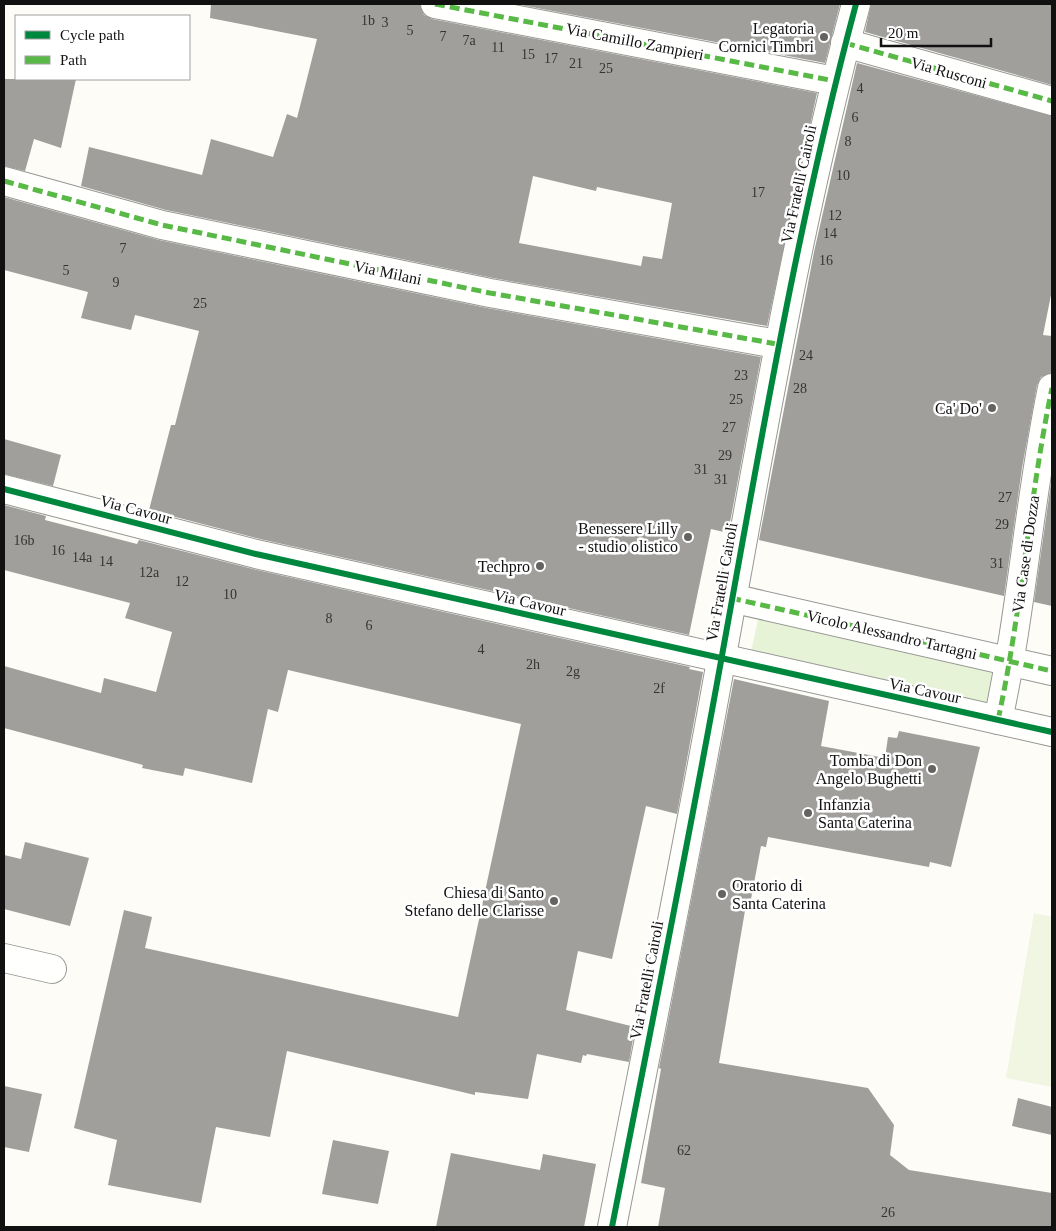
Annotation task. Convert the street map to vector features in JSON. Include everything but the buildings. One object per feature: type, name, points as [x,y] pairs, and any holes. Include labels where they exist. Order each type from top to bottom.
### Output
[{"type":"street","name":"Via Camillo Zampieri","points":[[435,4],[835,81]]},
{"type":"street","name":"Via Fratelli Cairoli","points":[[612,1227],[721,659],[777,344],[835,81],[856,4]]},
{"type":"street","name":"Via Rusconi","points":[[845,43],[1052,101]]},
{"type":"street","name":"Via Milani","points":[[4,181],[182,229],[490,293],[777,344]]},
{"type":"street","name":"Via Case di Dozza","points":[[998,720],[1011,661],[1038,454],[1052,388]]},
{"type":"street","name":"Via Cavour","points":[[4,489],[256,554],[1052,732]]},
{"type":"street","name":"Vicolo Alessandro Tartagni","points":[[731,598],[1052,671]]},
{"type":"street","points":[[4,958],[52,969]]},
{"type":"green space","points":[[760,611],[995,665],[985,710],[750,656]]},
{"type":"green space","points":[[1034,913],[1052,917],[1052,1087],[1006,1078]]},
{"type":"marked path","points":[[435,4],[835,81]]},
{"type":"marked path","points":[[845,43],[1052,101]]},
{"type":"marked path","points":[[4,181],[162,225],[490,293],[777,344]]},
{"type":"marked path","points":[[998,720],[1052,388]]},
{"type":"marked path","points":[[731,598],[1052,671]]},
{"type":"cycle path","points":[[612,1227],[695,803],[798,249],[835,85],[856,4]]},
{"type":"cycle path","points":[[4,489],[256,554],[1052,732]]},
{"type":"place","name":"Legatoria Cornici Timbri","points":[[824,37]]},
{"type":"place","name":"Ca' Do'","points":[[992,408]]},
{"type":"place","name":"Benessere Lilly - studio olistico","points":[[688,537]]},
{"type":"place","name":"Techpro","points":[[540,566]]},
{"type":"place","name":"Tomba di Don Angelo Bughetti","points":[[932,769]]},
{"type":"place","name":"Infanzia Santa Caterina","points":[[808,813]]},
{"type":"place","name":"Oratorio di Santa Caterina","points":[[722,894]]},
{"type":"place","name":"Chiesa di Santo Stefano delle Clarisse","points":[[554,901]]}]
